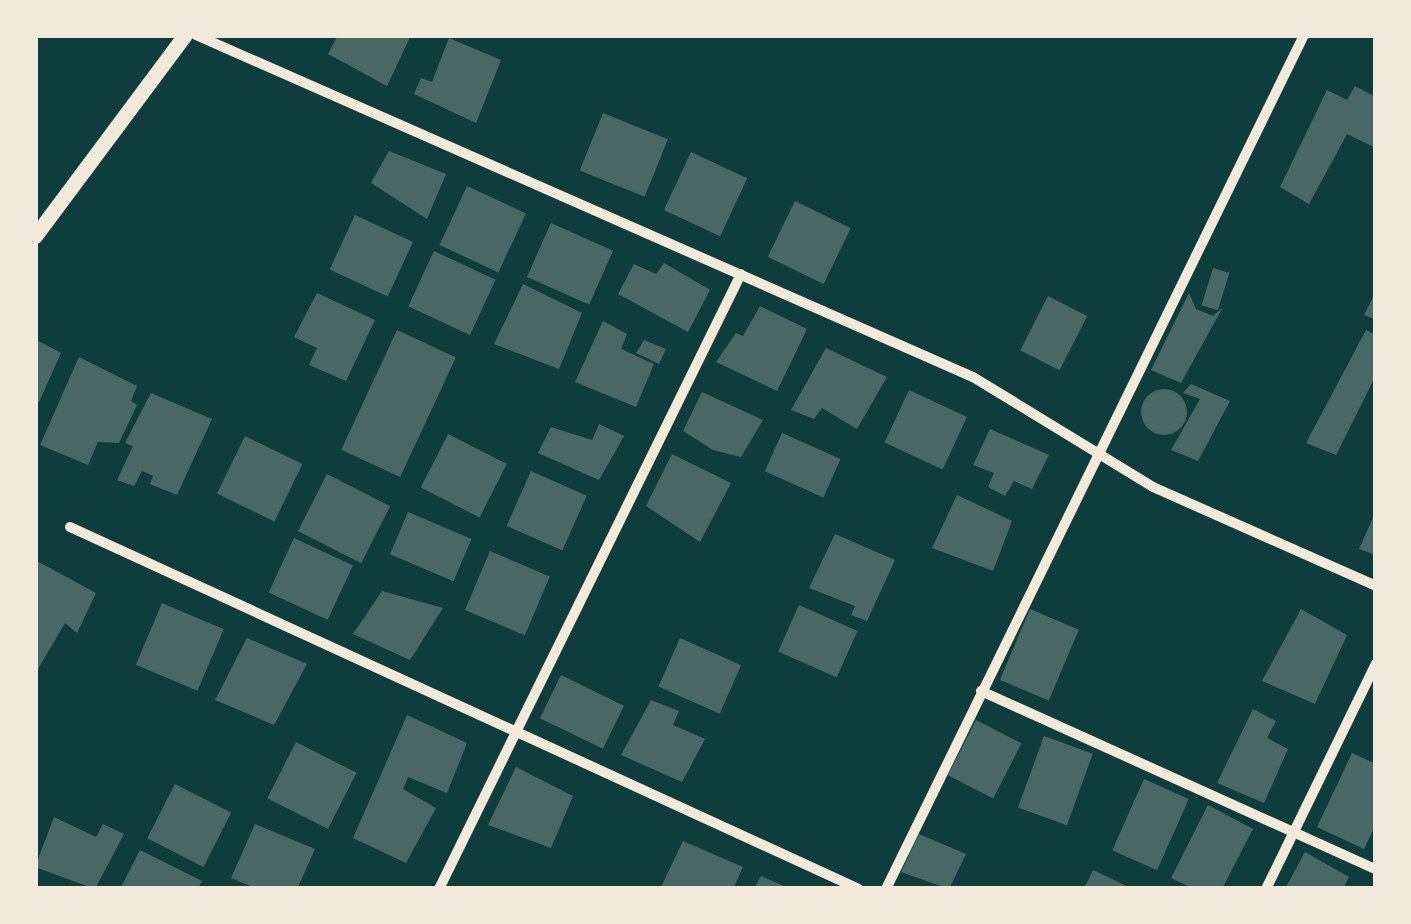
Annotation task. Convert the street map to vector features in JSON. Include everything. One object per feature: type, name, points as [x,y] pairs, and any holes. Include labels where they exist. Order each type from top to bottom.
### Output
[{"type":"street","points":[[35,236],[184,35]]},
{"type":"street","points":[[196,35],[974,377],[1153,487],[1376,586]]},
{"type":"street","points":[[886,889],[1304,35]]},
{"type":"street","points":[[439,889],[741,274]]},
{"type":"street","points":[[70,527],[859,889]]},
{"type":"street","points":[[1266,889],[1376,663]]},
{"type":"street","points":[[980,691],[1376,870]]},
{"type":"building","points":[[338,35],[411,35],[387,86],[328,54]]},
{"type":"building","points":[[449,38],[501,60],[476,123],[414,94],[421,78],[432,82]]},
{"type":"building","points":[[1355,86],[1376,97],[1376,148],[1347,134],[1309,204],[1280,187],[1327,90],[1347,100]]},
{"type":"building","points":[[603,113],[668,139],[645,197],[580,170]]},
{"type":"building","points":[[389,151],[446,174],[427,219],[371,183]]},
{"type":"building","points":[[691,152],[747,178],[720,236],[664,210]]},
{"type":"building","points":[[467,186],[526,213],[498,272],[440,245]]},
{"type":"building","points":[[795,201],[851,228],[824,284],[768,257]]},
{"type":"building","points":[[355,215],[413,242],[388,296],[330,269]]},
{"type":"building","points":[[551,223],[613,251],[589,305],[527,277]]},
{"type":"building","points":[[434,251],[496,280],[470,335],[408,306]]},
{"type":"building","points":[[664,263],[710,290],[688,332],[618,294],[634,264],[656,274]]},
{"type":"building","points":[[1213,268],[1229,273],[1218,310],[1202,305]]},
{"type":"building","points":[[523,284],[582,313],[559,369],[494,344]]},
{"type":"building","points":[[1376,291],[1376,320],[1364,315]]},
{"type":"building","points":[[317,293],[375,320],[346,381],[309,365],[317,348],[294,337]]},
{"type":"building","points":[[1189,293],[1196,309],[1213,316],[1223,307],[1181,383],[1151,370]]},
{"type":"building","points":[[1048,296],[1087,316],[1060,370],[1020,350]]},
{"type":"building","points":[[760,306],[807,329],[777,391],[716,362],[736,333],[743,336]]},
{"type":"building","points":[[603,321],[627,334],[621,349],[654,364],[636,407],[575,382]]},
{"type":"building","points":[[397,330],[456,357],[400,477],[341,450]]},
{"type":"building","points":[[1366,330],[1376,335],[1376,375],[1336,455],[1306,443]]},
{"type":"building","points":[[35,339],[61,353],[39,402],[35,400]]},
{"type":"building","points":[[644,340],[666,349],[659,364],[636,353]]},
{"type":"building","points":[[826,348],[887,377],[857,429],[822,408],[814,419],[791,410]]},
{"type":"building","points":[[79,357],[137,386],[131,401],[137,405],[119,443],[98,442],[88,465],[40,445]]},
{"type":"building","points":[[1191,384],[1230,401],[1198,461],[1171,450],[1200,399],[1183,393]]},
{"type":"building","points":[[1164,389],[1180,396],[1187,412],[1180,428],[1164,435],[1148,428],[1141,412],[1148,396]]},
{"type":"building","points":[[909,390],[967,417],[942,470],[884,443]]},
{"type":"building","points":[[702,392],[763,420],[741,457],[713,450],[683,431]]},
{"type":"building","points":[[151,393],[212,419],[177,495],[150,484],[153,476],[142,471],[134,486],[117,480],[133,446],[125,443]]},
{"type":"building","points":[[599,424],[624,436],[599,480],[538,453],[551,427],[592,440]]},
{"type":"building","points":[[990,429],[1049,455],[1032,489],[1014,481],[1005,496],[988,487],[994,473],[973,465]]},
{"type":"building","points":[[782,433],[840,459],[823,497],[765,471]]},
{"type":"building","points":[[448,434],[507,464],[480,517],[421,487]]},
{"type":"building","points":[[245,436],[303,464],[274,522],[217,494]]},
{"type":"building","points":[[672,454],[731,483],[700,542],[646,506]]},
{"type":"building","points":[[531,471],[587,496],[562,551],[507,526]]},
{"type":"building","points":[[327,474],[390,506],[361,563],[298,531]]},
{"type":"building","points":[[957,495],[1012,521],[993,571],[932,548]]},
{"type":"building","points":[[1376,511],[1376,555],[1359,549]]},
{"type":"building","points":[[408,512],[472,539],[454,581],[390,554]]},
{"type":"building","points":[[835,534],[895,560],[867,621],[851,615],[855,606],[809,588]]},
{"type":"building","points":[[294,538],[353,565],[328,620],[269,592]]},
{"type":"building","points":[[490,551],[550,576],[525,635],[465,610]]},
{"type":"building","points":[[35,560],[96,593],[77,633],[65,623],[35,674]]},
{"type":"building","points":[[382,591],[443,608],[410,660],[353,634]]},
{"type":"building","points":[[162,603],[224,629],[197,691],[136,665]]},
{"type":"building","points":[[799,605],[857,631],[837,678],[778,652]]},
{"type":"building","points":[[1030,609],[1079,630],[1049,701],[1000,680]]},
{"type":"building","points":[[1301,609],[1347,635],[1315,704],[1262,681]]},
{"type":"building","points":[[247,638],[307,664],[274,725],[215,700]]},
{"type":"building","points":[[680,638],[741,665],[720,714],[658,686]]},
{"type":"building","points":[[561,675],[624,706],[603,749],[540,718]]},
{"type":"building","points":[[651,700],[679,711],[673,725],[705,739],[682,782],[621,755]]},
{"type":"building","points":[[1253,709],[1276,721],[1267,738],[1288,749],[1264,803],[1217,783]]},
{"type":"building","points":[[407,715],[467,743],[447,793],[408,777],[403,789],[436,808],[406,863],[353,838]]},
{"type":"building","points":[[976,720],[1021,743],[993,798],[948,775]]},
{"type":"building","points":[[1044,736],[1093,754],[1067,825],[1018,807]]},
{"type":"building","points":[[296,742],[357,773],[328,829],[267,798]]},
{"type":"building","points":[[1352,753],[1376,764],[1376,824],[1364,849],[1317,827]]},
{"type":"building","points":[[516,767],[573,796],[551,848],[488,825]]},
{"type":"building","points":[[1144,779],[1189,799],[1157,870],[1112,850]]},
{"type":"building","points":[[175,784],[231,813],[203,867],[147,838]]},
{"type":"building","points":[[1208,805],[1253,829],[1222,889],[1194,889],[1171,878]]},
{"type":"building","points":[[54,817],[96,837],[103,824],[124,834],[95,889],[35,867]]},
{"type":"building","points":[[255,824],[315,849],[297,889],[257,889],[231,878]]},
{"type":"building","points":[[919,834],[966,854],[949,889],[901,872]]},
{"type":"building","points":[[683,841],[743,867],[733,889],[660,889]]},
{"type":"building","points":[[140,850],[202,881],[198,889],[120,889]]},
{"type":"building","points":[[1305,852],[1349,877],[1343,889],[1285,889]]},
{"type":"building","points":[[1093,870],[1133,889],[1084,889]]},
{"type":"building","points":[[761,876],[791,889],[754,889]]}]
